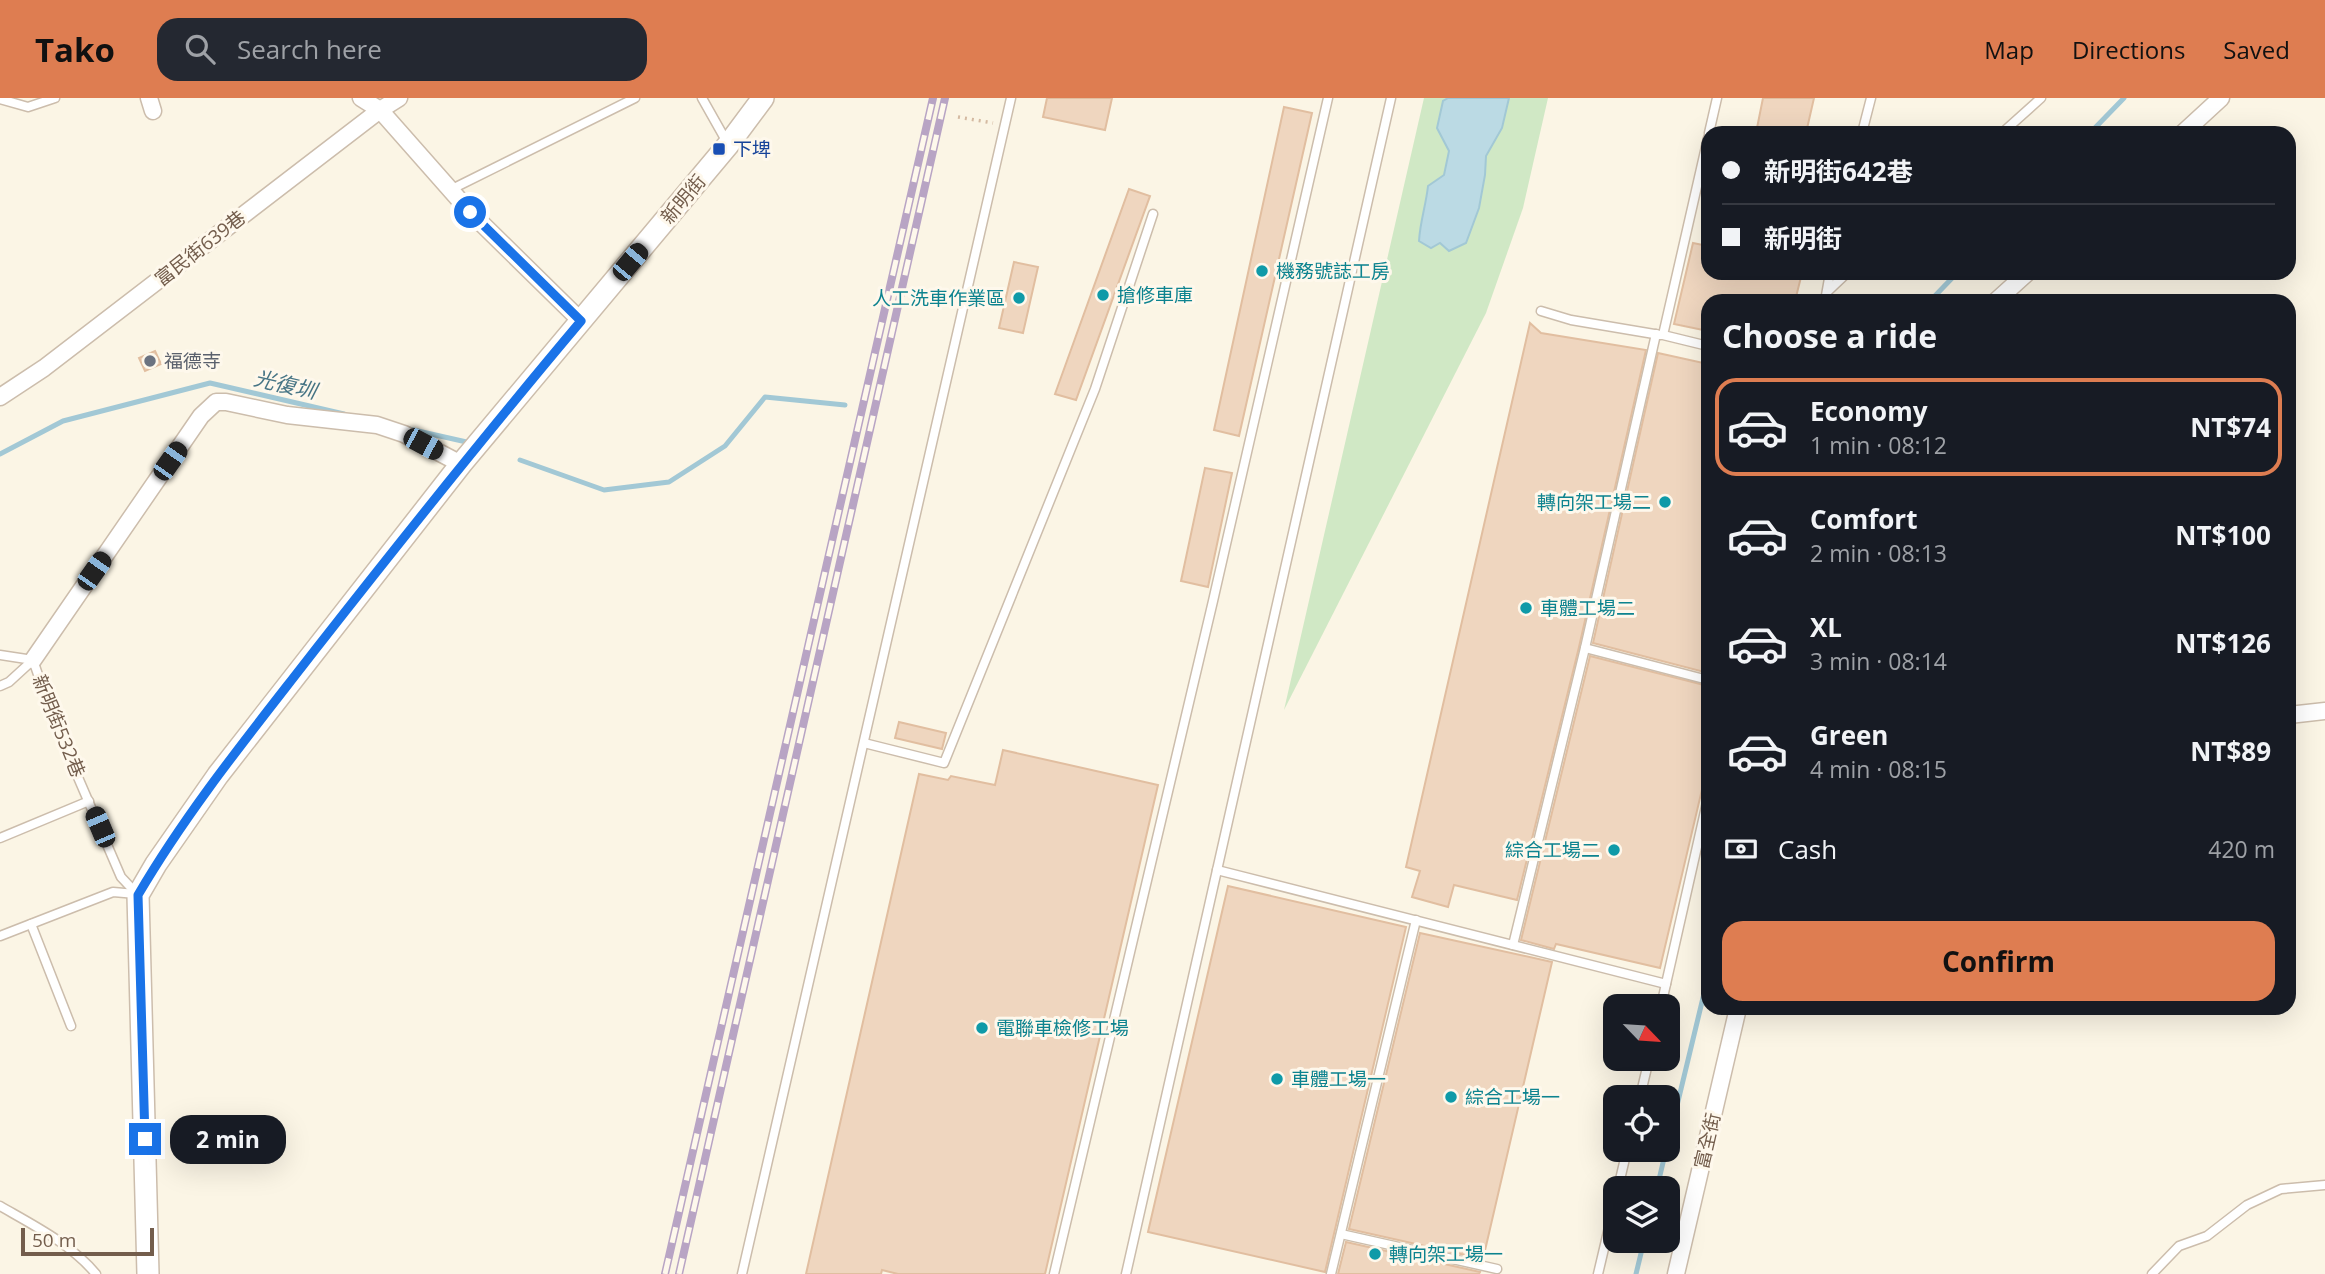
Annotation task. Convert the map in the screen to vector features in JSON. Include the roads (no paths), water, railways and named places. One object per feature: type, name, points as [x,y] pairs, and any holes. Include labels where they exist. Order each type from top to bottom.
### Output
[{"type":"street","points":[[360,98],[380,110],[450,190],[581,321]]},
{"type":"street","name":"富民街639巷","points":[[0,397],[44,368],[399,98]]},
{"type":"street","name":"新明街","points":[[138,895],[156,864],[218,775],[461,464],[728,145],[763,98]]},
{"type":"street","points":[[2191,126],[2221,98]]},
{"type":"street","points":[[2004,294],[2019,280]]},
{"type":"street","points":[[33,660],[201,416],[216,402],[287,415],[377,425],[404,434],[461,464]]},
{"type":"street","points":[[2296,714],[2325,711]]},
{"type":"street","points":[[138,895],[148,1274]]},
{"type":"street","name":"富全街","points":[[1676,1274],[1736,1015]]},
{"type":"lane","points":[[0,99],[27,107],[55,98]]},
{"type":"lane","points":[[450,190],[635,98]]},
{"type":"lane","points":[[702,98],[728,145]]},
{"type":"lane","points":[[743,1274],[1011,98]]},
{"type":"lane","points":[[1054,1274],[1328,98]]},
{"type":"lane","points":[[1126,1274],[1391,98]]},
{"type":"lane","points":[[1711,126],[1717,98]]},
{"type":"lane","points":[[1865,126],[1871,98]]},
{"type":"lane","points":[[2010,126],[2041,98]]},
{"type":"lane","points":[[1513,945],[1701,168]]},
{"type":"lane","points":[[864,743],[944,763],[1095,388],[1153,214]]},
{"type":"lane","points":[[1827,294],[1829,280]]},
{"type":"lane","points":[[1828,291],[1840,280]]},
{"type":"lane","points":[[1541,311],[1571,320],[1701,344]]},
{"type":"lane","points":[[1585,648],[1701,678]]},
{"type":"lane","name":"新明街532巷","points":[[0,655],[33,660],[55,724],[121,877],[138,895]]},
{"type":"lane","points":[[0,687],[33,660]]},
{"type":"lane","points":[[0,838],[89,801]]},
{"type":"lane","points":[[1664,994],[1701,829]]},
{"type":"lane","points":[[1217,870],[1666,984]]},
{"type":"lane","points":[[0,936],[113,892],[138,895]]},
{"type":"lane","points":[[1331,1274],[1416,920]]},
{"type":"lane","points":[[31,924],[71,1026]]},
{"type":"lane","points":[[2152,1274],[2179,1246],[2207,1236],[2247,1205],[2281,1189],[2325,1185]]},
{"type":"lane","points":[[0,1206],[48,1234],[96,1274]]},
{"type":"lane","points":[[1341,1234],[1497,1269]]},
{"type":"lane","points":[[1598,1274],[1603,1253]]},
{"type":"water","points":[[1448,98],[1509,98],[1502,128],[1486,156],[1479,208],[1466,243],[1449,251],[1440,243],[1431,248],[1419,241],[1428,186],[1444,175],[1449,151],[1437,128],[1443,101]]},
{"type":"waterway","name":"光復圳","points":[[2097,126],[2124,98]]},
{"type":"waterway","name":"光復圳","points":[[1937,294],[1950,280]]},
{"type":"waterway","name":"光復圳","points":[[0,454],[63,421],[210,383],[344,414]]},
{"type":"waterway","name":"光復圳","points":[[520,460],[604,490],[669,482],[725,446],[765,397],[845,405]]},
{"type":"waterway","name":"光復圳","points":[[409,429],[471,443]]},
{"type":"waterway","name":"光復圳","points":[[1680,1093],[1701,1006]]},
{"type":"waterway","name":"光復圳","points":[[1660,1176],[1663,1162]]},
{"type":"waterway","name":"光復圳","points":[[1636,1274],[1641,1253]]},
{"type":"railway","points":[[665,1274],[933,98]]},
{"type":"railway","points":[[679,1274],[945,98]]},
{"type":"place","name":"下埤","points":[[719,149]]},
{"type":"place","name":"機務號誌工房","points":[[1262,271]]},
{"type":"place","name":"搶修車庫","points":[[1103,295]]},
{"type":"place","name":"人工洗車作業區","points":[[1019,298]]},
{"type":"place","name":"福德寺","points":[[150,361]]},
{"type":"place","name":"轉向架工場二","points":[[1665,502]]},
{"type":"place","name":"車體工場二","points":[[1526,608]]},
{"type":"place","name":"綜合工場二","points":[[1614,850]]},
{"type":"place","name":"電聯車檢修工場","points":[[982,1028]]},
{"type":"place","name":"車體工場一","points":[[1277,1079]]},
{"type":"place","name":"綜合工場一","points":[[1451,1097]]},
{"type":"place","name":"轉向架工場一","points":[[1375,1254]]}]
